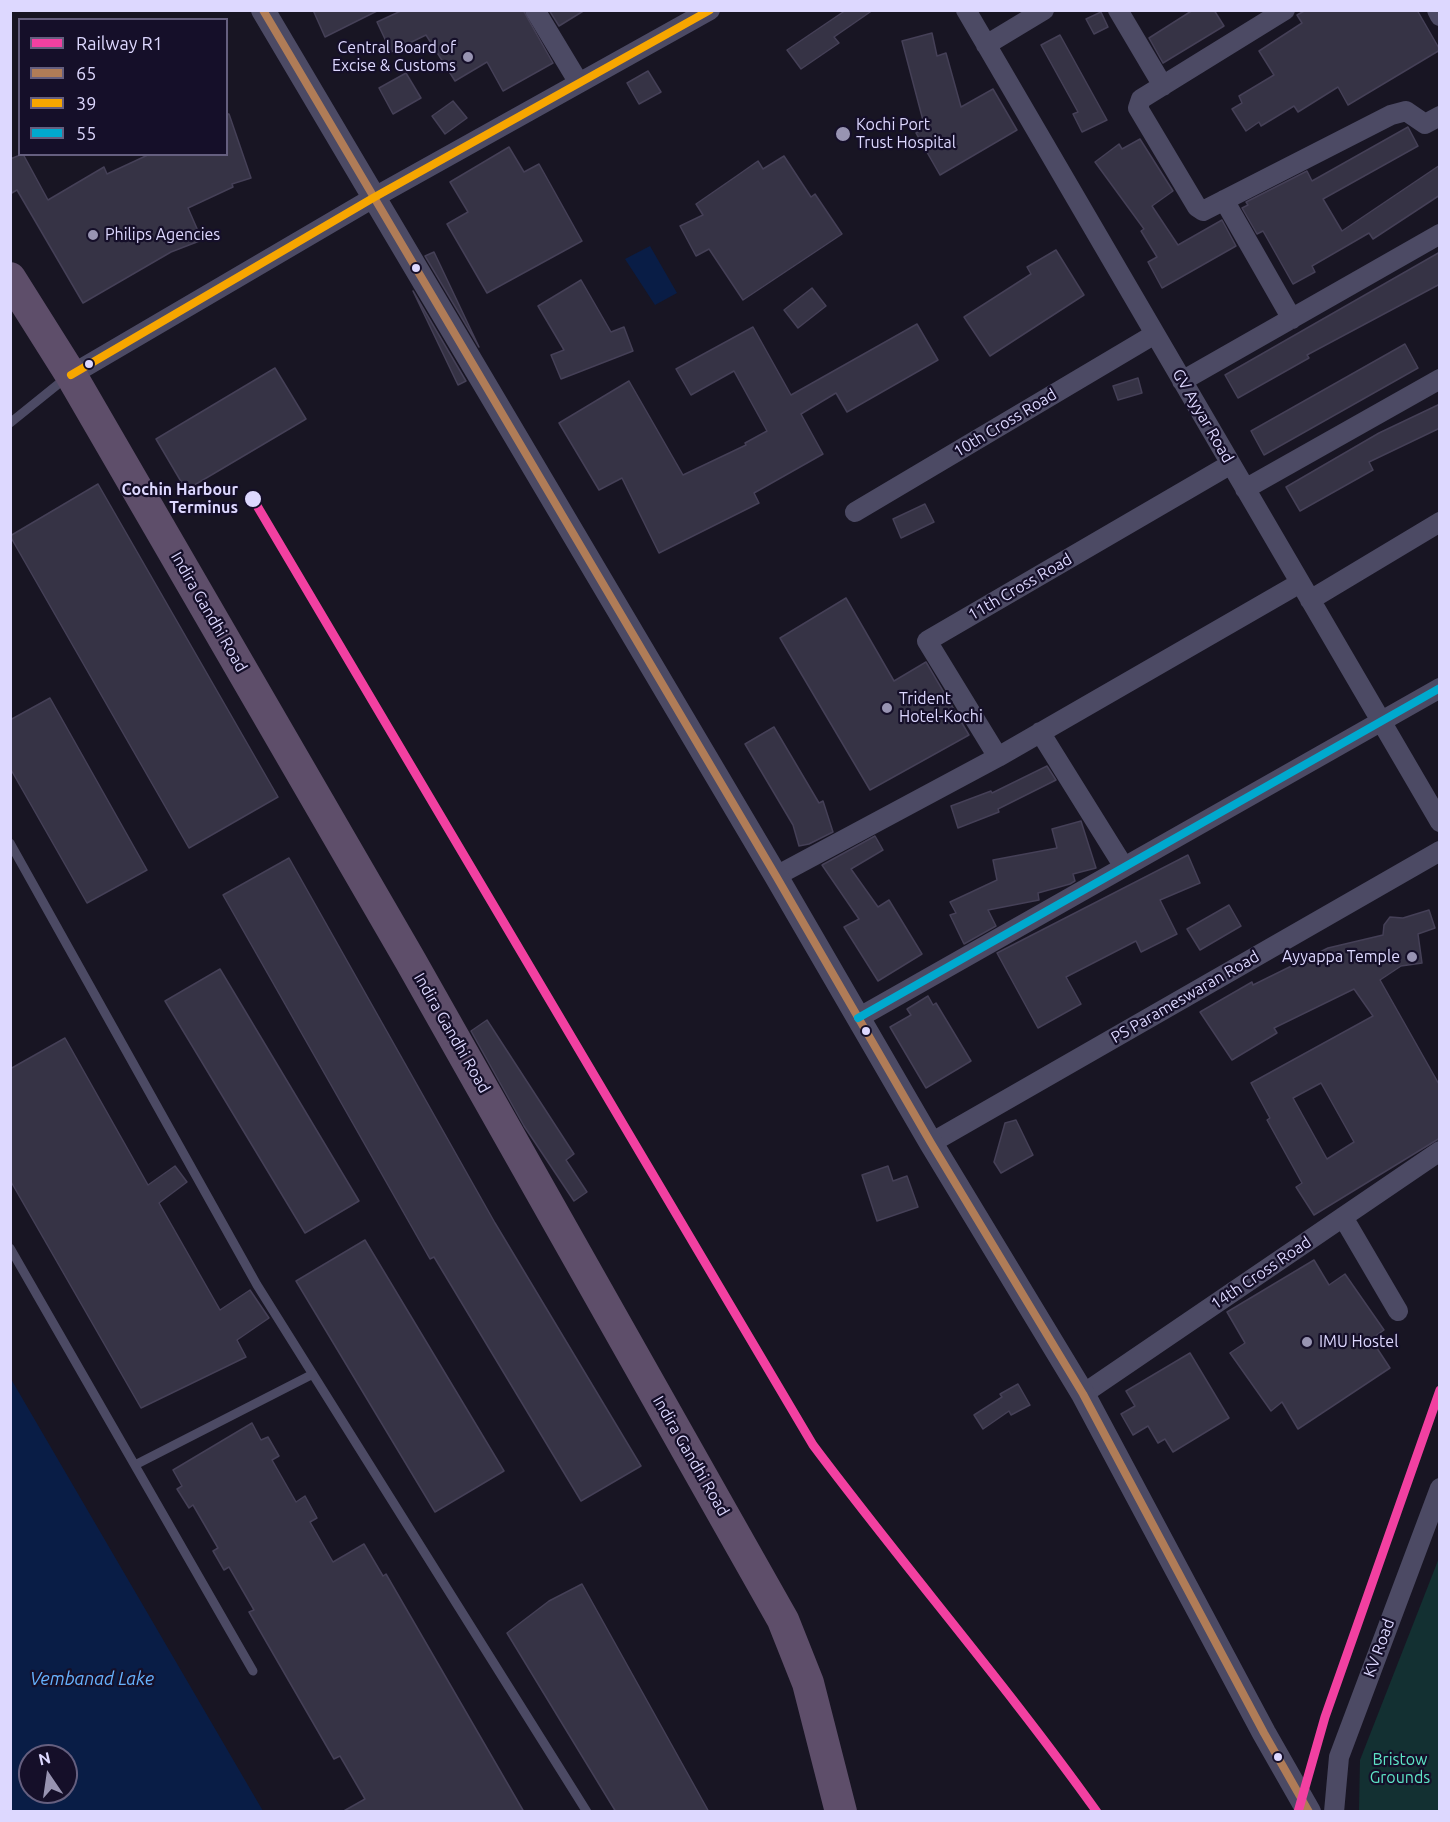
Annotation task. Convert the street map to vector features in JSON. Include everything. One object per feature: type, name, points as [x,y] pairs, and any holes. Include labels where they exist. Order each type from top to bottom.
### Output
[{"type":"highway","name":"Indira Gandhi Road","points":[[10,279],[71,375],[410,960],[783,1620],[808,1683],[841,1812]]},
{"type":"street","points":[[263,10],[776,876],[931,1143],[1083,1394],[1264,1733],[1310,1812]]},
{"type":"street","points":[[535,10],[579,83]]},
{"type":"street","points":[[71,375],[373,198],[710,10]]},
{"type":"street","name":"GV Ayyar Road","points":[[966,10],[1440,822]]},
{"type":"street","points":[[986,45],[1044,10]]},
{"type":"street","points":[[1118,10],[1163,86]]},
{"type":"street","points":[[1285,10],[1141,99],[1138,108],[1197,207],[1203,211],[1391,115],[1406,111],[1425,124],[1440,116]]},
{"type":"street","points":[[1437,10],[1440,16]]},
{"type":"street","points":[[1224,200],[1292,319]]},
{"type":"street","points":[[1182,381],[1440,234]]},
{"type":"street","name":"10th Cross Road","points":[[855,512],[1155,334]]},
{"type":"street","points":[[1245,489],[1440,379]]},
{"type":"street","name":"11th Cross Road","points":[[998,757],[927,641],[1231,464]]},
{"type":"street","points":[[1311,600],[1440,522]]},
{"type":"street","points":[[776,876],[998,757],[1300,583]]},
{"type":"street","points":[[858,1018],[1440,688]]},
{"type":"street","points":[[1040,732],[1124,867]]},
{"type":"street","name":"PS Parameswaran Road","points":[[931,1143],[1440,851]]},
{"type":"street","name":"14th Cross Road","points":[[1083,1394],[1440,1151]]},
{"type":"street","points":[[1343,1217],[1398,1311]]},
{"type":"street","name":"KV Road","points":[[1334,1812],[1339,1757],[1440,1488]]},
{"type":"lane","points":[[10,423],[71,375]]},
{"type":"lane","points":[[10,843],[251,1275],[587,1812]]},
{"type":"lane","points":[[10,1248],[253,1671]]},
{"type":"lane","points":[[135,1465],[313,1374]]},
{"type":"green space","name":"Bristow Grounds","points":[[1439,1558],[1439,1811],[1359,1811],[1360,1760]]},
{"type":"water","points":[[650,246],[677,293],[655,305],[625,259]]},
{"type":"water","name":"Vembanad Lake","points":[[10,1379],[11,1379],[263,1811],[11,1811]]},
{"type":"building","points":[[313,10],[379,10],[325,37]]},
{"type":"building","name":"Central Board of Excise & Customs","points":[[403,10],[523,10],[553,63],[503,91],[487,62],[455,81],[426,35],[391,52],[377,22]]},
{"type":"building","points":[[549,10],[585,10],[559,26]]},
{"type":"building","points":[[846,10],[873,10],[834,37],[839,43],[801,69],[787,50]]},
{"type":"building","points":[[1193,10],[1214,10],[1224,26],[1163,63],[1149,38]]},
{"type":"building","points":[[1306,10],[1417,10],[1440,50],[1348,105],[1338,87],[1298,112],[1294,106],[1261,126],[1259,122],[1246,131],[1232,109],[1242,103],[1239,96],[1274,75],[1259,51],[1302,23],[1297,15]]},
{"type":"building","points":[[1101,12],[1108,27],[1094,34],[1086,19]]},
{"type":"building","points":[[932,33],[937,56],[946,53],[961,107],[993,89],[1017,130],[940,175],[916,133],[925,128],[902,41]]},
{"type":"building","points":[[1060,35],[1107,120],[1082,132],[1073,114],[1078,112],[1041,45]]},
{"type":"building","points":[[648,71],[661,92],[639,104],[627,83]]},
{"type":"building","points":[[406,73],[421,98],[393,114],[379,88]]},
{"type":"building","points":[[453,101],[467,118],[445,134],[432,116]]},
{"type":"building","points":[[229,114],[251,178],[232,184],[233,187],[188,208],[202,240],[171,252],[83,303],[17,190],[10,194],[10,159],[24,156],[48,200],[104,167],[107,174],[146,156],[228,156]]},
{"type":"building","points":[[1408,127],[1418,146],[1323,199],[1342,231],[1440,165],[1440,195],[1373,239],[1369,233],[1312,266],[1315,272],[1293,284],[1263,231],[1257,234],[1242,208],[1248,205],[1246,202],[1307,171],[1312,181]]},
{"type":"building","points":[[1140,139],[1173,191],[1152,206],[1178,245],[1222,220],[1236,246],[1162,288],[1148,262],[1157,257],[1141,231],[1144,229],[1095,162],[1119,144],[1122,149]]},
{"type":"building","points":[[509,147],[524,172],[539,164],[582,241],[487,293],[447,224],[468,212],[450,182]]},
{"type":"building","points":[[784,156],[811,197],[815,194],[842,234],[743,300],[709,249],[696,256],[680,226],[703,215],[696,204],[758,161],[763,169]]},
{"type":"building","points":[[1056,250],[1084,295],[990,356],[964,317],[1031,274],[1027,267]]},
{"type":"building","points":[[434,252],[479,347],[425,256]]},
{"type":"building","points":[[1440,252],[1440,284],[1307,355],[1309,358],[1238,398],[1225,375]]},
{"type":"building","points":[[581,280],[611,332],[624,327],[633,351],[561,379],[551,355],[564,350],[538,306]]},
{"type":"building","points":[[812,288],[826,306],[798,328],[784,310]]},
{"type":"building","points":[[413,291],[466,381],[458,385]]},
{"type":"building","points":[[917,324],[938,360],[847,412],[836,393],[801,414],[823,454],[754,493],[759,503],[659,553],[622,478],[599,490],[559,423],[629,381],[683,475],[746,445],[745,443],[767,431],[734,371],[691,395],[676,369],[753,327],[791,395]]},
{"type":"building","points":[[1405,344],[1418,368],[1264,455],[1251,431]]},
{"type":"building","points":[[275,368],[306,419],[186,490],[156,439]]},
{"type":"building","points":[[1138,378],[1142,393],[1118,400],[1113,386]]},
{"type":"building","points":[[1440,404],[1440,428],[1369,462],[1373,470],[1300,511],[1286,487],[1379,433]]},
{"type":"building","points":[[98,484],[278,797],[189,848],[10,536]]},
{"type":"building","points":[[925,504],[934,522],[901,538],[893,519]]},
{"type":"building","name":"Trident Hotel-Kochi","points":[[846,598],[894,681],[926,662],[969,735],[870,790],[780,638]]},
{"type":"building","points":[[50,698],[147,870],[87,903],[10,768],[10,720]]},
{"type":"building","points":[[774,727],[819,803],[823,801],[833,832],[809,844],[799,846],[793,825],[745,744]]},
{"type":"building","points":[[1047,766],[1056,780],[998,809],[999,812],[958,828],[951,806],[991,791],[992,793]]},
{"type":"building","points":[[1081,821],[1096,868],[1073,874],[1075,881],[1070,884],[1038,893],[1039,900],[988,910],[996,926],[964,944],[950,915],[956,913],[950,902],[997,880],[993,860],[1057,848],[1052,829]]},
{"type":"building","points":[[875,836],[883,850],[851,869],[878,907],[889,900],[922,954],[878,981],[844,927],[859,919],[822,865]]},
{"type":"building","points":[[1188,855],[1200,883],[1160,900],[1177,934],[1141,952],[1136,941],[1066,977],[1081,1004],[1038,1028],[997,953]]},
{"type":"building","points":[[289,858],[495,1223],[641,1466],[581,1501],[434,1257],[430,1259],[223,895]]},
{"type":"building","points":[[1229,905],[1241,926],[1200,950],[1187,929]]},
{"type":"building","points":[[1429,910],[1435,928],[1418,934],[1422,963],[1401,966],[1380,980],[1440,1086],[1440,1138],[1314,1215],[1296,1187],[1302,1183],[1267,1120],[1270,1118],[1251,1083],[1373,1016],[1354,989],[1274,1028],[1277,1033],[1232,1060],[1200,1012],[1252,982],[1253,985],[1328,948],[1383,935],[1384,925],[1390,917],[1403,918]],"holes":[[[1321,1083],[1354,1142],[1327,1159],[1293,1098]]]},
{"type":"building","points":[[220,969],[359,1201],[305,1233],[165,1001]]},
{"type":"building","points":[[928,996],[933,1005],[936,1003],[971,1061],[926,1088],[890,1027],[911,1015],[907,1009]]},
{"type":"building","points":[[487,1020],[574,1154],[566,1160],[587,1192],[574,1201],[524,1126],[471,1031]]},
{"type":"building","points":[[65,1038],[148,1185],[175,1166],[187,1182],[159,1203],[220,1310],[250,1290],[269,1318],[237,1340],[246,1357],[141,1408],[10,1180],[10,1069]]},
{"type":"building","points":[[1016,1120],[1033,1155],[1001,1173],[994,1162],[1005,1123]]},
{"type":"building","points":[[888,1166],[893,1181],[907,1176],[918,1207],[877,1221],[862,1175]]},
{"type":"building","points":[[365,1240],[504,1471],[435,1512],[296,1281]]},
{"type":"building","points":[[1314,1260],[1329,1285],[1345,1274],[1384,1330],[1371,1339],[1390,1368],[1298,1429],[1282,1402],[1271,1411],[1230,1353],[1245,1343],[1227,1312]]},
{"type":"building","points":[[1190,1353],[1229,1418],[1173,1452],[1165,1439],[1158,1443],[1148,1426],[1133,1435],[1121,1414],[1135,1406],[1126,1391]]},
{"type":"building","points":[[1018,1384],[1030,1405],[1011,1415],[1009,1411],[983,1429],[974,1415],[1002,1397],[1000,1394]]},
{"type":"building","points":[[252,1423],[261,1440],[268,1437],[279,1456],[272,1460],[296,1502],[305,1496],[317,1518],[310,1522],[333,1562],[364,1544],[383,1576],[386,1574],[524,1812],[342,1812],[365,1799],[340,1756],[334,1759],[249,1612],[254,1610],[229,1567],[224,1570],[213,1551],[218,1548],[193,1505],[189,1508],[177,1489],[182,1486],[173,1470]]},
{"type":"building","points":[[582,1584],[709,1812],[616,1812],[507,1633],[549,1601]]},
{"type":"rail line","name":"R1","points":[[253,499],[813,1445],[1028,1719],[1097,1812]]},
{"type":"rail line","name":"R1","points":[[1298,1812],[1325,1717],[1440,1390]]},
{"type":"transit line","name":"65","points":[[263,10],[776,876],[931,1143],[1083,1394],[1264,1733],[1309,1812]]},
{"type":"transit line","name":"39","points":[[71,375],[373,198],[710,10]]},
{"type":"transit line","name":"55","points":[[858,1018],[1440,688]]},
{"type":"place","name":"Central Board of Excise & Customs","points":[[468,57]]},
{"type":"place","name":"Kochi Port Trust Hospital","points":[[843,134]]},
{"type":"place","name":"Philips Agencies","points":[[93,235]]},
{"type":"place","name":"Cochin Harbour Terminus","points":[[253,499]]},
{"type":"place","name":"Trident Hotel-Kochi","points":[[887,708]]},
{"type":"place","name":"Ayyappa Temple","points":[[1412,957]]},
{"type":"place","name":"IMU Hostel","points":[[1307,1342]]}]
